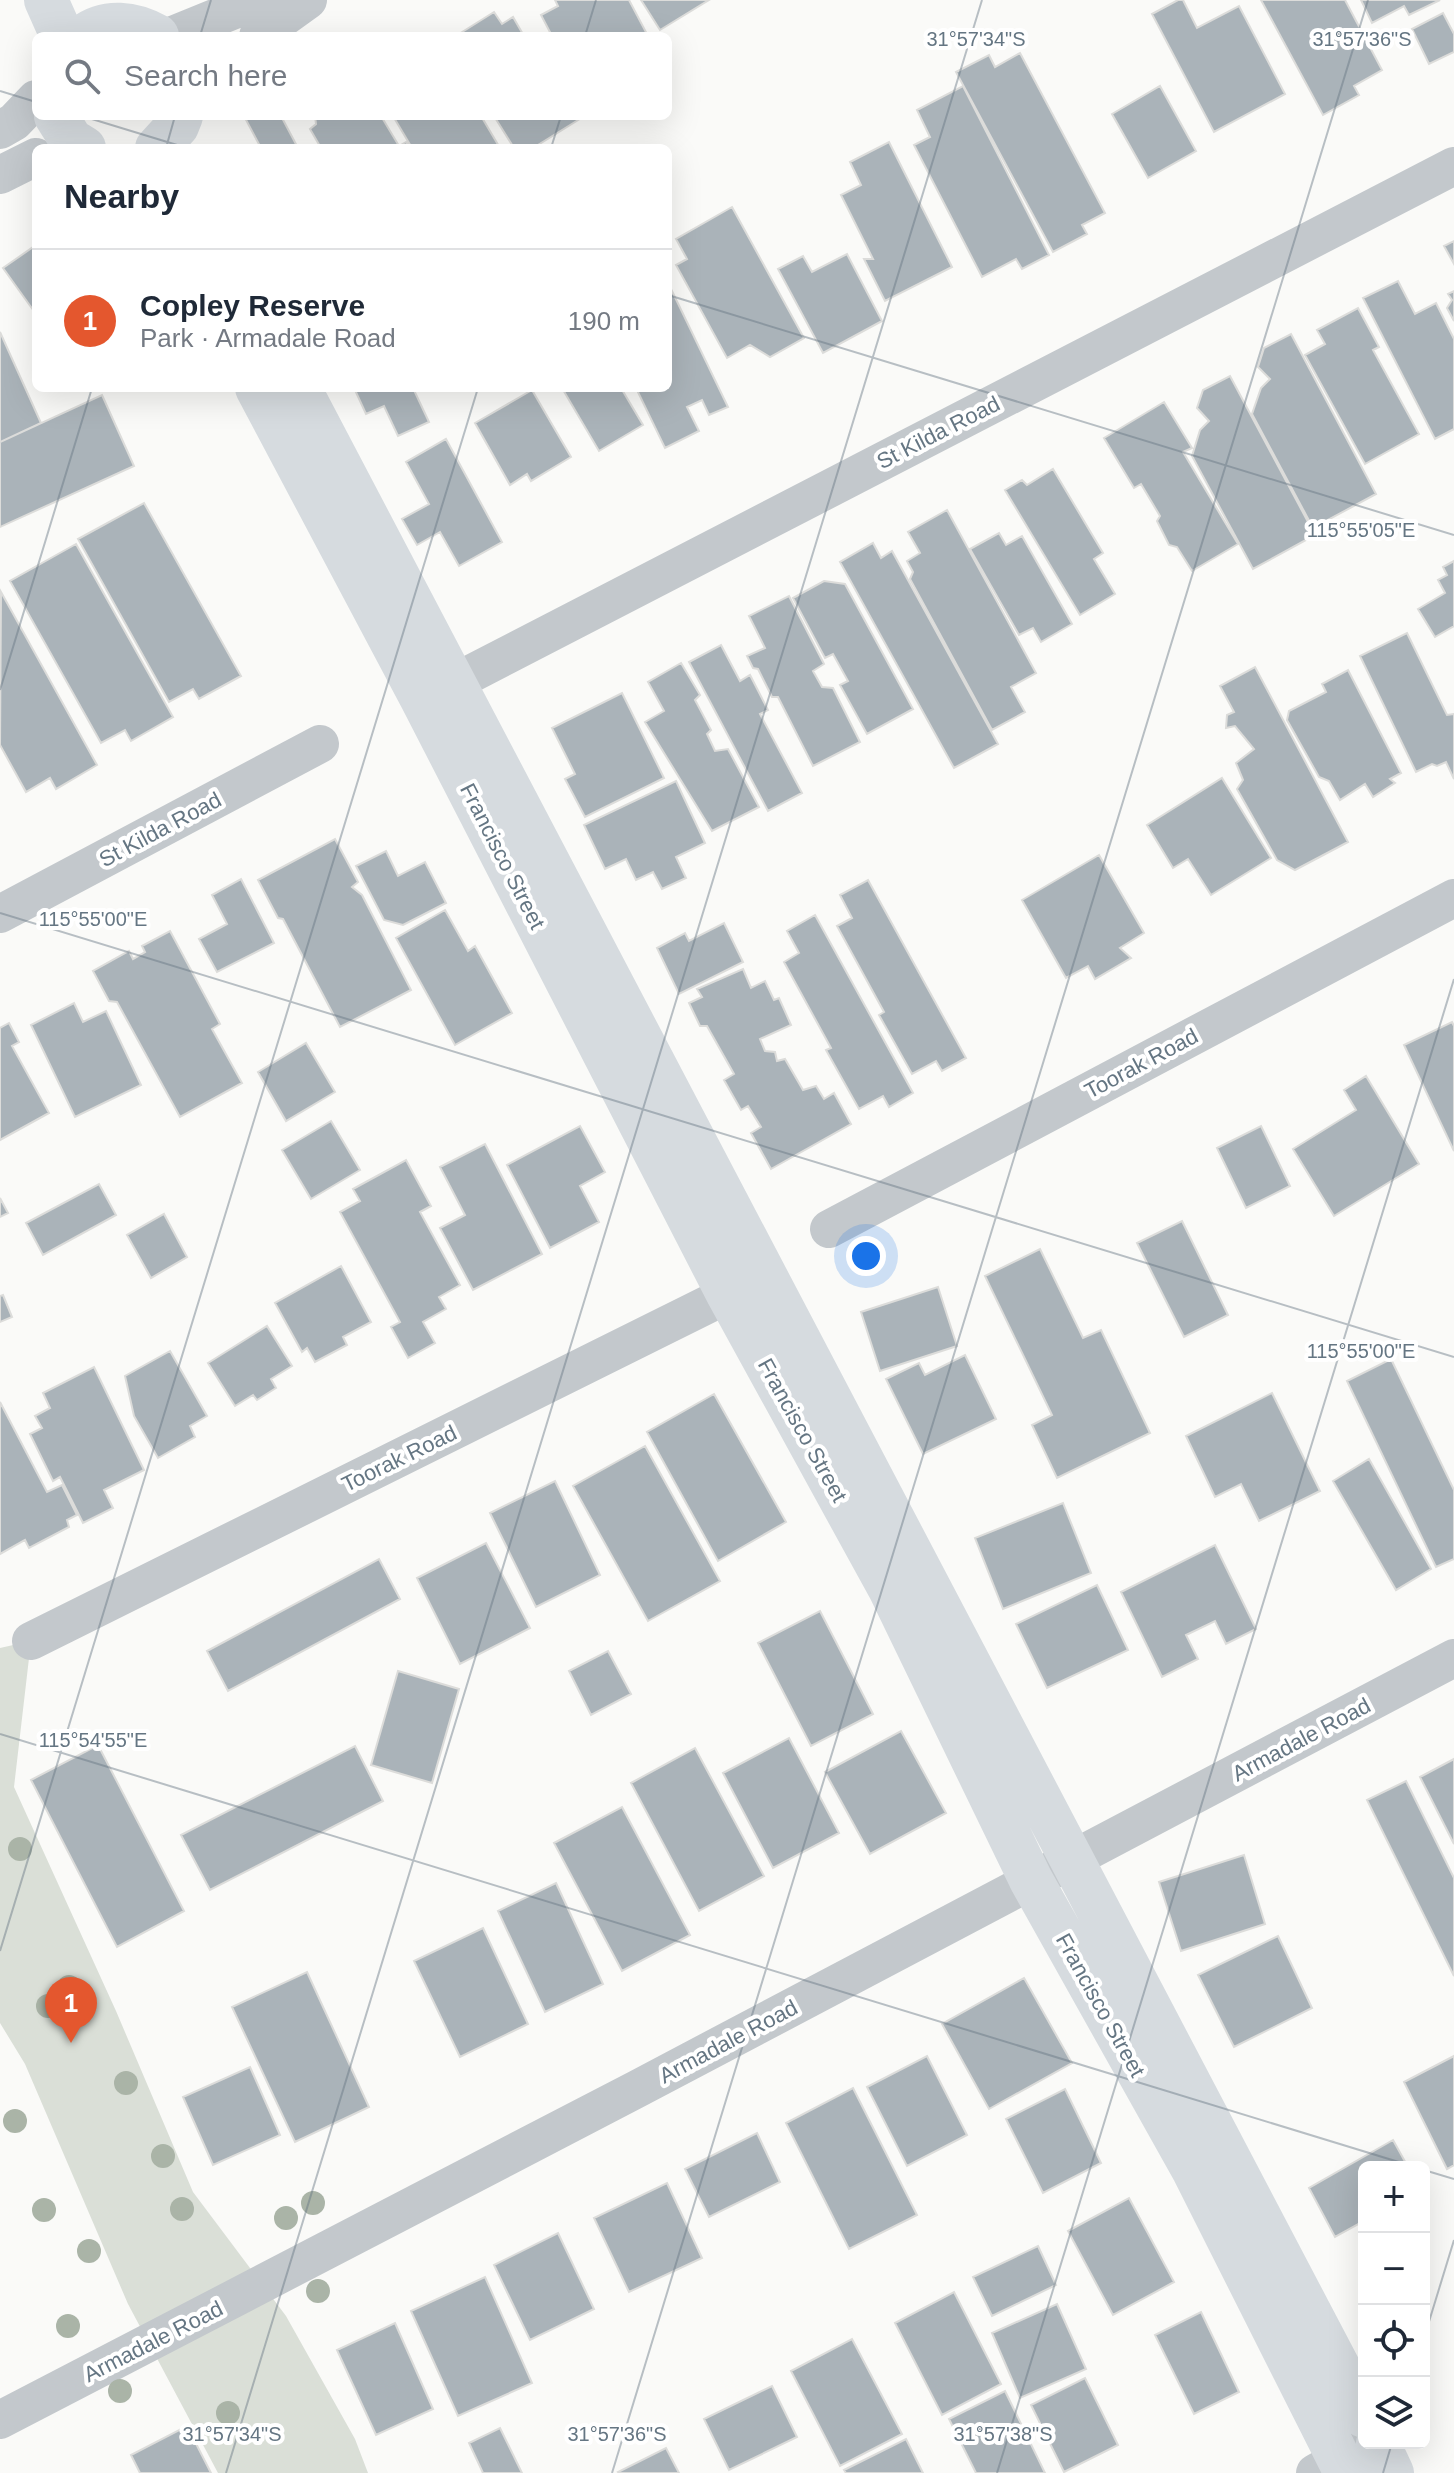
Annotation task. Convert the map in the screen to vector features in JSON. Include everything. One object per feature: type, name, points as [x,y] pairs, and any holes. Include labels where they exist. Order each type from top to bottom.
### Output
[{"type":"street","points":[[46,0],[60,32]]},
{"type":"street","points":[[180,32],[259,0]]},
{"type":"street","points":[[264,32],[308,0]]},
{"type":"street","points":[[0,130],[14,122],[32,103]]},
{"type":"street","points":[[0,175],[32,158]]},
{"type":"street","name":"St Kilda Road","points":[[438,690],[1454,166]]},
{"type":"street","name":"Francisco Street","points":[[259,392],[438,690],[767,1276],[1358,2405]]},
{"type":"street","name":"Francisco Street","points":[[301,392],[438,690],[728,1294],[890,1589],[1031,1880],[1350,2459],[1392,2473]]},
{"type":"street","name":"St Kilda Road","points":[[0,914],[320,744]]},
{"type":"street","name":"Toorak Road","points":[[829,1229],[1454,898]]},
{"type":"street","name":"Toorak Road","points":[[31,1641],[767,1276]]},
{"type":"street","name":"Armadale Road","points":[[0,2420],[512,2155],[1454,1658]]},
{"type":"shaded area","points":[[31,1641],[14,1787],[116,2011],[193,2192],[286,2316],[355,2439],[368,2473],[218,2473],[128,2304],[25,2064],[0,2023],[0,1648]]},
{"type":"building","points":[[555,0],[629,0],[646,32],[550,32],[541,15],[558,6]]},
{"type":"building","points":[[641,0],[709,0],[660,30]]},
{"type":"building","points":[[1183,0],[1197,28],[1239,6],[1285,94],[1214,132],[1152,14]]},
{"type":"building","points":[[1261,0],[1345,0],[1382,70],[1354,86],[1359,95],[1323,115]]},
{"type":"building","points":[[1361,0],[1440,0],[1409,15],[1404,6],[1372,23]]},
{"type":"building","points":[[494,12],[502,24],[513,17],[522,32],[462,32]]},
{"type":"building","points":[[1443,13],[1454,34],[1454,52],[1429,64],[1412,29]]},
{"type":"building","points":[[1020,53],[1105,213],[1082,225],[1087,234],[1053,252],[956,72],[989,55],[995,67]]},
{"type":"building","points":[[963,86],[1049,255],[1022,269],[1016,259],[982,277],[914,145],[930,137],[917,110]]},
{"type":"building","points":[[1160,86],[1196,151],[1148,178],[1112,114]]},
{"type":"building","points":[[246,120],[283,120],[296,144],[259,144]]},
{"type":"building","points":[[316,120],[383,120],[398,144],[319,144],[310,129],[316,124]]},
{"type":"building","points":[[395,120],[483,120],[498,144],[410,144]]},
{"type":"building","points":[[496,120],[578,120],[539,144],[512,144]]},
{"type":"building","points":[[889,142],[952,267],[885,301],[864,259],[873,259],[841,195],[861,185],[850,162]]},
{"type":"building","points":[[732,207],[804,338],[770,357],[750,345],[727,358],[676,265],[687,259],[676,239]]},
{"type":"building","points":[[1454,241],[1454,264],[1444,246]]},
{"type":"building","points":[[32,248],[32,308],[3,268]]},
{"type":"building","points":[[847,254],[882,321],[823,353],[778,269],[803,256],[812,272]]},
{"type":"building","points":[[1398,281],[1415,314],[1436,303],[1454,339],[1454,429],[1435,439],[1363,298]]},
{"type":"building","points":[[672,291],[728,407],[709,415],[702,400],[687,407],[699,431],[665,448],[638,392],[672,392]]},
{"type":"building","points":[[1454,291],[1454,321],[1447,308],[1452,300],[1448,294]]},
{"type":"building","points":[[1358,308],[1379,347],[1373,350],[1419,434],[1365,464],[1305,355],[1325,344],[1317,330]]},
{"type":"building","points":[[0,332],[41,423],[0,442]]},
{"type":"building","points":[[1291,334],[1376,494],[1313,528],[1252,414],[1261,388],[1270,379],[1258,367],[1264,348]]},
{"type":"building","points":[[1230,376],[1315,535],[1253,569],[1192,456],[1200,430],[1209,421],[1197,408],[1203,390]]},
{"type":"building","points":[[356,392],[415,392],[429,422],[398,436],[384,406],[366,414]]},
{"type":"building","points":[[533,392],[571,457],[531,481],[527,474],[510,485],[475,423]]},
{"type":"building","points":[[564,392],[623,392],[643,425],[599,451]]},
{"type":"building","points":[[102,395],[134,466],[0,527],[0,442]]},
{"type":"building","points":[[1164,402],[1192,448],[1183,452],[1238,544],[1192,571],[1177,547],[1169,545],[1157,521],[1160,516],[1141,484],[1134,488],[1104,438]]},
{"type":"building","points":[[446,439],[502,542],[459,566],[440,532],[417,545],[402,519],[429,504],[406,462]]},
{"type":"building","points":[[1053,469],[1103,553],[1094,559],[1115,594],[1080,615],[1005,490],[1022,480],[1027,485]]},
{"type":"building","points":[[144,503],[241,676],[199,699],[193,689],[169,702],[78,539]]},
{"type":"building","points":[[947,510],[1036,673],[1011,687],[1025,712],[992,730],[910,579],[913,572],[907,561],[920,553],[908,532]]},
{"type":"building","points":[[999,533],[1006,545],[1022,536],[1072,624],[1041,642],[1033,628],[1019,635],[970,549]]},
{"type":"building","points":[[873,543],[881,558],[892,551],[998,744],[954,768],[840,562]]},
{"type":"building","points":[[76,544],[173,717],[131,741],[125,730],[101,743],[10,581]]},
{"type":"building","points":[[1454,561],[1454,626],[1435,637],[1418,609],[1445,593],[1438,580],[1447,575],[1443,567]]},
{"type":"building","points":[[824,581],[845,584],[913,709],[867,734],[840,685],[848,681],[833,654],[825,658],[793,598]]},
{"type":"building","points":[[1,592],[97,765],[56,789],[50,778],[26,792],[0,745]]},
{"type":"building","points":[[789,596],[824,664],[813,671],[822,687],[833,688],[860,742],[813,766],[778,697],[772,697],[758,669],[753,668],[747,656],[765,648],[749,616]]},
{"type":"building","points":[[1407,633],[1447,715],[1454,714],[1454,779],[1446,762],[1437,766],[1432,764],[1416,772],[1360,656]]},
{"type":"building","points":[[721,645],[740,681],[750,675],[768,710],[760,714],[802,793],[768,811],[689,662]]},
{"type":"building","points":[[681,663],[700,695],[695,700],[711,730],[707,734],[715,751],[728,749],[759,807],[712,831],[645,722],[664,711],[648,682]]},
{"type":"building","points":[[1255,667],[1348,842],[1295,870],[1277,860],[1237,789],[1243,780],[1236,763],[1254,749],[1235,726],[1226,728],[1227,715],[1234,712],[1220,686]]},
{"type":"building","points":[[1348,670],[1401,773],[1390,779],[1395,783],[1373,797],[1365,784],[1340,800],[1329,781],[1319,777],[1287,720],[1289,711],[1326,692],[1322,684]]},
{"type":"building","points":[[622,693],[664,778],[585,817],[565,779],[575,774],[552,728]]},
{"type":"building","points":[[1222,778],[1271,858],[1211,895],[1188,859],[1173,868],[1147,825]]},
{"type":"building","points":[[676,781],[705,843],[676,857],[686,878],[662,889],[653,872],[636,880],[626,859],[605,869],[584,825]]},
{"type":"building","points":[[335,839],[358,882],[352,887],[362,895],[411,990],[340,1027],[283,919],[278,918],[258,880]]},
{"type":"building","points":[[386,851],[398,876],[425,862],[446,903],[403,925],[384,920],[356,866]]},
{"type":"building","points":[[1099,855],[1144,933],[1120,948],[1131,958],[1095,979],[1088,966],[1066,978],[1022,900]]},
{"type":"building","points":[[241,879],[274,943],[217,972],[199,939],[227,924],[212,895]]},
{"type":"building","points":[[868,880],[966,1058],[942,1071],[936,1061],[912,1074],[879,1015],[884,1012],[837,926],[852,918],[840,895]]},
{"type":"building","points":[[445,910],[468,951],[475,946],[512,1013],[455,1045],[396,938]]},
{"type":"building","points":[[815,915],[913,1093],[889,1107],[883,1096],[859,1109],[826,1050],[831,1048],[784,962],[799,953],[787,931]]},
{"type":"building","points":[[724,923],[743,962],[679,994],[657,948],[685,933],[689,941]]},
{"type":"building","points":[[170,931],[220,1024],[212,1029],[242,1083],[180,1117],[117,1002],[109,1001],[93,971],[129,951],[133,959],[145,952],[142,946]]},
{"type":"building","points":[[743,969],[751,988],[765,981],[774,1000],[779,998],[791,1025],[760,1039],[765,1051],[775,1052],[777,1061],[785,1059],[803,1090],[816,1086],[824,1099],[834,1093],[851,1124],[771,1169],[751,1133],[761,1127],[748,1106],[741,1110],[724,1080],[734,1074],[707,1026],[700,1026],[689,1003],[702,997],[697,989]]},
{"type":"building","points":[[74,1003],[83,1022],[106,1011],[141,1085],[75,1117],[31,1025]]},
{"type":"building","points":[[1452,1022],[1454,1026],[1454,1151],[1404,1045]]},
{"type":"building","points":[[9,1023],[19,1042],[12,1046],[49,1113],[0,1140],[0,1028]]},
{"type":"building","points":[[306,1043],[335,1092],[286,1121],[258,1072]]},
{"type":"building","points":[[1366,1076],[1419,1164],[1334,1216],[1293,1149],[1356,1110],[1344,1090]]},
{"type":"building","points":[[331,1121],[360,1170],[311,1199],[282,1150]]},
{"type":"building","points":[[580,1126],[605,1172],[580,1186],[599,1222],[550,1248],[507,1165]]},
{"type":"building","points":[[1261,1126],[1290,1186],[1246,1208],[1217,1148]]},
{"type":"building","points":[[485,1144],[542,1254],[473,1290],[440,1228],[465,1215],[440,1167]]},
{"type":"building","points":[[406,1160],[431,1206],[420,1212],[460,1285],[439,1297],[446,1309],[423,1322],[435,1343],[408,1358],[391,1327],[400,1322],[340,1212],[360,1201],[353,1189]]},
{"type":"building","points":[[99,1184],[116,1215],[43,1255],[26,1223]]},
{"type":"building","points":[[0,1198],[8,1213],[0,1217]]},
{"type":"building","points":[[164,1214],[187,1257],[151,1278],[127,1235]]},
{"type":"building","points":[[1182,1221],[1228,1315],[1184,1337],[1137,1243]]},
{"type":"building","points":[[1040,1249],[1083,1338],[1101,1330],[1150,1433],[1057,1478],[1032,1425],[1052,1415],[985,1276]]},
{"type":"building","points":[[341,1266],[371,1322],[343,1337],[347,1345],[315,1362],[307,1348],[302,1352],[275,1303]]},
{"type":"building","points":[[938,1287],[957,1346],[880,1371],[861,1312]]},
{"type":"building","points":[[3,1295],[12,1317],[0,1322],[0,1296]]},
{"type":"building","points":[[267,1326],[292,1366],[271,1379],[276,1388],[257,1400],[253,1395],[235,1406],[208,1363]]},
{"type":"building","points":[[170,1351],[207,1416],[190,1426],[195,1437],[158,1458],[134,1416],[125,1376]]},
{"type":"building","points":[[965,1355],[996,1419],[923,1454],[886,1379],[919,1363],[925,1375]]},
{"type":"building","points":[[1391,1359],[1454,1490],[1454,1559],[1436,1567],[1347,1381]]},
{"type":"building","points":[[94,1367],[144,1470],[104,1490],[113,1508],[83,1523],[60,1477],[53,1481],[30,1434],[42,1428],[35,1416],[50,1408],[43,1393]]},
{"type":"building","points":[[1272,1393],[1320,1491],[1259,1521],[1241,1484],[1215,1497],[1186,1436]]},
{"type":"building","points":[[714,1394],[786,1522],[718,1561],[647,1432]]},
{"type":"building","points":[[0,1402],[47,1492],[62,1485],[77,1515],[67,1520],[69,1527],[29,1548],[25,1540],[0,1554]]},
{"type":"building","points":[[645,1446],[720,1581],[648,1621],[573,1486]]},
{"type":"building","points":[[1369,1459],[1431,1569],[1396,1590],[1333,1481]]},
{"type":"building","points":[[555,1481],[600,1575],[536,1607],[490,1513]]},
{"type":"building","points":[[1063,1503],[1091,1573],[1003,1609],[975,1538]]},
{"type":"building","points":[[486,1543],[530,1628],[460,1664],[417,1578]]},
{"type":"building","points":[[1215,1545],[1256,1629],[1226,1644],[1215,1621],[1186,1635],[1198,1659],[1162,1677],[1121,1592]]},
{"type":"building","points":[[379,1559],[400,1599],[228,1691],[207,1651]]},
{"type":"building","points":[[1097,1585],[1128,1650],[1047,1688],[1016,1624]]},
{"type":"building","points":[[820,1611],[873,1714],[811,1746],[758,1643]]},
{"type":"building","points":[[608,1651],[631,1694],[591,1715],[569,1671]]},
{"type":"building","points":[[398,1671],[459,1689],[432,1783],[371,1765]]},
{"type":"building","points":[[901,1731],[946,1813],[870,1854],[825,1772]]},
{"type":"building","points":[[789,1738],[839,1833],[773,1868],[723,1773]]},
{"type":"building","points":[[98,1745],[184,1911],[117,1947],[31,1780]]},
{"type":"building","points":[[355,1746],[383,1801],[210,1890],[181,1835]]},
{"type":"building","points":[[695,1748],[764,1876],[699,1911],[631,1783]]},
{"type":"building","points":[[1454,1759],[1454,1844],[1420,1777]]},
{"type":"building","points":[[1406,1781],[1454,1878],[1454,1976],[1367,1800]]},
{"type":"building","points":[[622,1807],[690,1935],[622,1971],[554,1843]]},
{"type":"building","points":[[1244,1855],[1265,1924],[1181,1951],[1159,1882]]},
{"type":"building","points":[[556,1883],[603,1984],[545,2012],[498,1911]]},
{"type":"building","points":[[483,1928],[528,2024],[460,2057],[414,1961]]},
{"type":"building","points":[[1278,1936],[1312,2008],[1234,2047],[1198,1975]]},
{"type":"building","points":[[307,1972],[369,2107],[295,2142],[232,2007]]},
{"type":"building","points":[[1024,1978],[1072,2063],[989,2109],[942,2024]]},
{"type":"building","points":[[927,2056],[967,2135],[907,2166],[867,2087]]},
{"type":"building","points":[[1454,2056],[1454,2165],[1447,2169],[1404,2082]]},
{"type":"building","points":[[250,2067],[280,2135],[213,2165],[183,2097]]},
{"type":"building","points":[[853,2088],[917,2215],[849,2249],[786,2123]]},
{"type":"building","points":[[1065,2089],[1101,2163],[1043,2193],[1006,2119]]},
{"type":"building","points":[[757,2133],[780,2182],[709,2217],[685,2169]]},
{"type":"building","points":[[1393,2140],[1405,2161],[1358,2161],[1358,2224],[1335,2237],[1309,2188]]},
{"type":"building","points":[[667,2183],[702,2258],[629,2292],[594,2218]]},
{"type":"building","points":[[1129,2198],[1174,2282],[1113,2315],[1068,2231]]},
{"type":"building","points":[[558,2233],[594,2309],[530,2340],[494,2265]]},
{"type":"building","points":[[1038,2246],[1056,2285],[992,2316],[973,2277]]},
{"type":"building","points":[[485,2277],[532,2383],[458,2416],[411,2311]]},
{"type":"building","points":[[954,2292],[1001,2384],[942,2415],[895,2323]]},
{"type":"building","points":[[1057,2304],[1086,2369],[1020,2398],[992,2333]]},
{"type":"building","points":[[1201,2312],[1239,2392],[1194,2414],[1155,2335]]},
{"type":"building","points":[[395,2323],[433,2409],[376,2435],[337,2350]]},
{"type":"building","points":[[852,2339],[902,2434],[840,2466],[791,2371]]},
{"type":"building","points":[[1085,2378],[1118,2445],[1064,2472],[1031,2405]]},
{"type":"building","points":[[772,2386],[797,2437],[729,2470],[704,2419]]},
{"type":"building","points":[[1005,2391],[1045,2473],[976,2473],[949,2419]]},
{"type":"building","points":[[187,2426],[211,2473],[140,2473],[131,2455]]},
{"type":"building","points":[[500,2428],[522,2473],[483,2473],[469,2443]]},
{"type":"building","points":[[906,2439],[923,2473],[846,2473],[844,2470]]},
{"type":"building","points":[[666,2448],[679,2473],[618,2472]]},
{"type":"place","name":"Copley Reserve","points":[[71,2043]]}]
